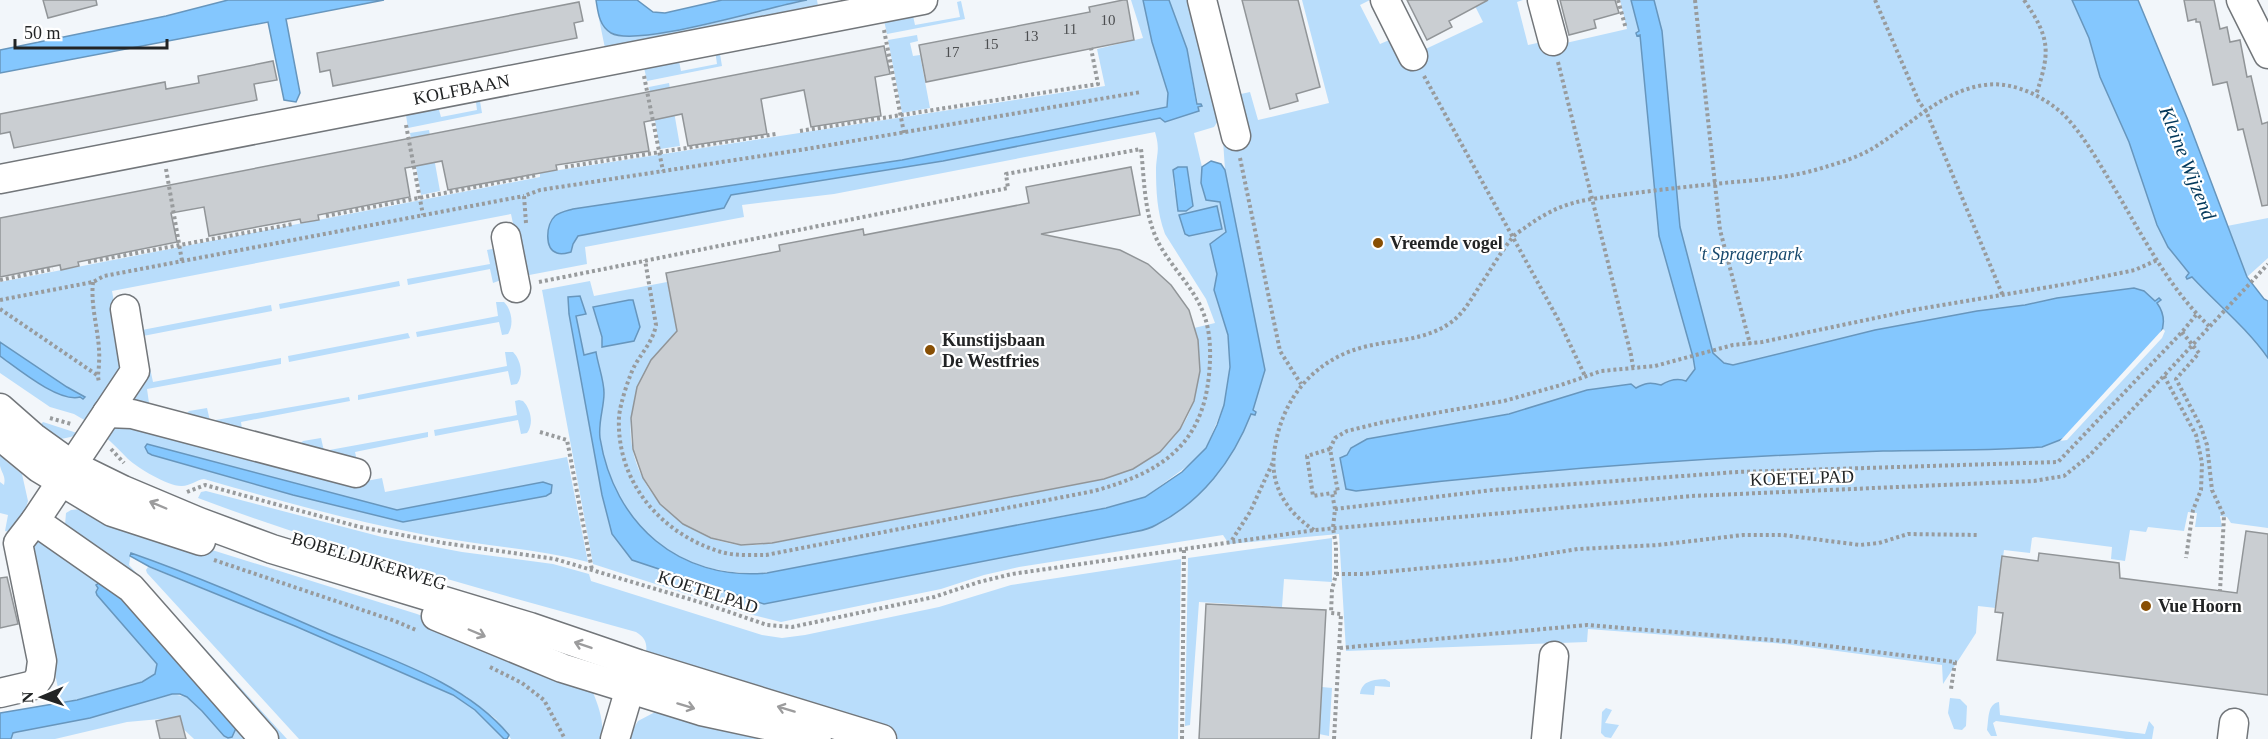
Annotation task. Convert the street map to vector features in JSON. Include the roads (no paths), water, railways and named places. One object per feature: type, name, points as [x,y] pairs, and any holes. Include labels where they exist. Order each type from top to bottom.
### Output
[{"type":"street","name":"KOLFBAAN","points":[[0,179],[923,0]]},
{"type":"street","points":[[1202,0],[1236,136]]},
{"type":"street","points":[[1385,0],[1413,56]]},
{"type":"street","points":[[1542,0],[1553,41]]},
{"type":"street","points":[[2241,0],[2268,54]]},
{"type":"street","points":[[516,233],[516,288]]},
{"type":"street","points":[[0,693],[34,685],[42,669],[9,542],[35,521],[135,371],[125,309]]},
{"type":"street","name":"BOBELDIJKERWEG","points":[[0,408],[33,437],[66,474]]},
{"type":"street","points":[[103,419],[132,414],[356,473]]},
{"type":"street","name":"BOBELDIJKERWEG","points":[[0,436],[39,468],[66,474],[272,549],[530,627],[634,676]]},
{"type":"street","points":[[35,521],[131,588],[265,739]]},
{"type":"street","points":[[1546,739],[1554,656]]},
{"type":"street","points":[[615,739],[634,676]]},
{"type":"street","points":[[634,676],[701,711],[829,739]]},
{"type":"street","points":[[634,676],[882,739]]},
{"type":"water","points":[[228,0],[384,0],[286,19],[300,93],[296,102],[284,100],[268,22],[0,73],[0,50],[166,16]]},
{"type":"water","points":[[596,0],[637,0],[653,12],[665,13],[722,0],[807,0],[675,31],[625,36],[611,33],[604,27]]},
{"type":"water","points":[[1143,0],[1169,0],[1187,49],[1197,104],[1202,106],[1198,107],[1199,111],[1165,122],[1160,118],[943,161],[731,195],[724,208],[578,236],[571,252],[559,254],[550,247],[548,230],[552,220],[555,216],[573,209],[902,160],[1167,107],[1168,93],[1152,42]]},
{"type":"water","points":[[1631,0],[1654,0],[1662,31],[1680,227],[1713,353],[1724,363],[1733,365],[1875,330],[1977,311],[2134,288],[2144,291],[2155,301],[2159,298],[2161,300],[2157,303],[2162,311],[2163,320],[2160,336],[2065,438],[2042,447],[1751,457],[1553,471],[1356,491],[1346,489],[1340,458],[1347,455],[1351,448],[1367,439],[1509,414],[1587,390],[1631,384],[1636,388],[1648,384],[1661,385],[1673,380],[1686,381],[1695,369],[1659,236],[1640,35],[1637,36],[1636,33],[1639,31]]},
{"type":"water","name":"Kleine Wijzend","points":[[2072,0],[2138,0],[2187,118],[2247,277],[2268,301],[2268,358],[2241,326],[2192,277],[2187,279],[2189,273],[2168,247],[2157,225],[2129,142],[2100,77],[2089,38]]},
{"type":"water","points":[[1211,161],[1221,164],[1225,170],[1265,370],[1253,410],[1256,412],[1255,415],[1251,414],[1225,464],[1201,492],[1172,516],[1153,527],[1139,531],[764,604],[632,560],[612,534],[602,495],[569,314],[568,297],[580,296],[586,314],[576,316],[584,355],[596,352],[604,393],[600,438],[608,469],[620,496],[636,521],[656,541],[679,556],[706,567],[735,573],[767,573],[1106,508],[1145,497],[1182,472],[1206,448],[1224,405],[1230,367],[1228,335],[1214,290],[1217,274],[1210,244],[1226,232],[1220,202],[1206,200],[1201,183],[1202,167]]},
{"type":"water","points":[[1178,167],[1187,167],[1193,206],[1186,211],[1178,211],[1173,170]]},
{"type":"water","points":[[1217,206],[1222,229],[1189,236],[1185,234],[1179,215]]},
{"type":"water","points":[[633,300],[640,327],[634,341],[602,347],[602,337],[593,307]]},
{"type":"water","points":[[0,342],[85,397],[83,399],[61,395],[38,383],[0,356]]},
{"type":"water","points":[[147,444],[397,510],[543,482],[552,485],[551,493],[546,496],[403,522],[293,495],[152,455],[145,447]]},
{"type":"water","points":[[131,553],[230,591],[425,674],[471,700],[509,735],[507,739],[504,739],[475,710],[453,695],[295,626],[150,567],[130,556]]},
{"type":"water","points":[[99,583],[116,592],[237,726],[232,737],[224,736],[187,697],[172,694],[90,718],[13,733],[11,739],[0,739],[0,713],[77,700],[142,682],[155,674],[157,664],[97,595],[96,585]]},
{"type":"place","name":"Vreemde vogel","points":[[1378,243]]},
{"type":"place","name":"Kunstijsbaan De Westfries","points":[[930,350]]},
{"type":"place","name":"Vue Hoorn","points":[[2146,606]]},
{"type":"park label","name":"'t Spragerpark","points":[[1750,254]]}]
